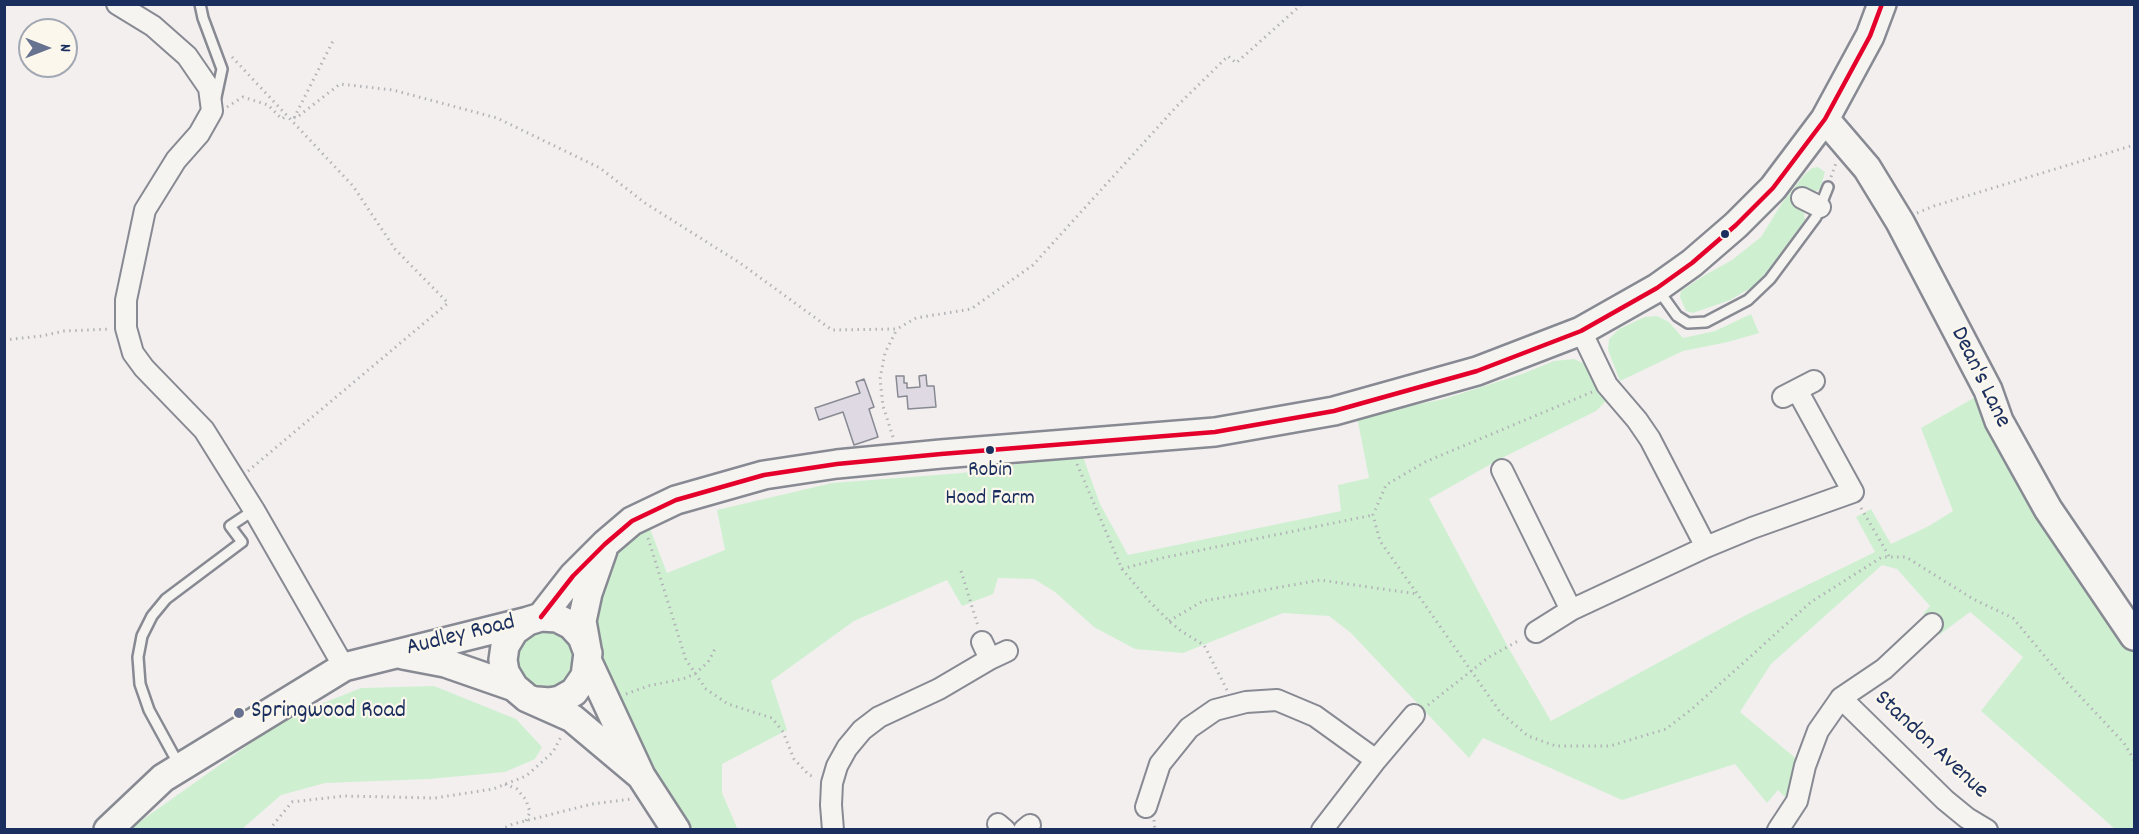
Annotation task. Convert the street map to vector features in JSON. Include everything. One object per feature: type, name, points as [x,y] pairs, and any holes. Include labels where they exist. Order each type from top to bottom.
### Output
[{"type":"main road","name":"Audley Road","points":[[108,830],[163,778],[344,667],[535,619],[573,576],[632,521],[676,500],[765,475],[837,464],[1068,442],[1215,432],[1334,411],[1477,371],[1581,331],[1657,288],[1692,262],[1736,225],[1773,188],[1826,119],[1870,36],[1882,4]]},
{"type":"main road","name":"Dean's Lane","points":[[1826,119],[1867,168],[1900,222],[1988,390],[2000,421],[2048,509],[2134,636]]},
{"type":"main road","points":[[537,701],[560,700],[574,692],[585,676],[588,658],[582,621],[588,593],[605,544]]},
{"type":"main road","points":[[648,786],[572,718],[527,698],[514,687],[505,672],[503,660],[505,646],[514,631],[535,619],[557,618],[571,625],[582,637],[605,700],[648,786],[676,830]]},
{"type":"main road","name":"Audley Road","points":[[394,653],[445,663],[514,687]]},
{"type":"street","points":[[117,4],[153,26],[187,56],[209,88],[212,111],[199,134],[176,160],[145,210],[126,300],[126,328],[133,353],[144,368],[204,430],[254,510],[344,667]]},
{"type":"street","points":[[1802,198],[1820,207]]},
{"type":"street","points":[[1581,331],[1607,385],[1650,439],[1706,547]]},
{"type":"street","points":[[1536,632],[1571,610],[1752,528],[1857,500],[1798,389]]},
{"type":"street","points":[[1502,470],[1571,610]]},
{"type":"street","points":[[1778,830],[1786,805],[1797,801],[1805,766],[1818,731],[1841,698],[1884,669],[1932,624]]},
{"type":"street","points":[[833,830],[832,783],[837,766],[847,748],[862,730],[879,717],[939,688],[993,651]]},
{"type":"street","name":"Standon Avenue","points":[[1841,698],[1945,800],[1966,818],[1987,830]]},
{"type":"street","points":[[1146,807],[1160,764],[1189,728],[1215,710],[1235,705],[1277,700],[1315,716],[1376,760]]},
{"type":"street","points":[[1322,830],[1414,715]]},
{"type":"lane","points":[[200,4],[202,18],[222,69],[212,111]]},
{"type":"lane","points":[[1657,288],[1677,316],[1688,323],[1706,322],[1748,300],[1770,279],[1816,216],[1828,187]]},
{"type":"lane","points":[[180,767],[149,710],[140,684],[138,657],[142,636],[152,615],[166,599],[242,542],[230,526],[254,510]]},
{"type":"path","points":[[899,458],[883,406],[880,379],[885,353],[897,330],[916,318],[971,309],[1033,265],[1177,106],[1228,56],[1236,63],[1302,4]]},
{"type":"path","points":[[291,122],[334,39]]},
{"type":"path","points":[[219,60],[231,56],[353,186],[394,249],[448,303],[236,481]]},
{"type":"path","points":[[294,117],[296,118],[340,84],[393,90],[497,118],[600,168],[653,208],[740,263],[832,330],[897,330]]},
{"type":"path","points":[[212,111],[227,108],[243,97],[268,105],[282,119],[286,116]]},
{"type":"path","points":[[1900,222],[1934,206],[2134,145]]},
{"type":"path","points":[[4,340],[64,331],[126,328]]},
{"type":"path","points":[[1607,385],[1425,462],[1386,485],[1373,515],[1380,541],[1417,594],[1500,712],[1528,736],[1556,746],[1610,746],[1666,729],[1693,708],[1811,602],[1882,556],[1906,556],[1973,599],[2013,618],[2061,676],[2124,743],[2134,760]]},
{"type":"path","points":[[1068,442],[1122,569],[1169,621],[1181,632],[1204,645],[1235,705]]},
{"type":"path","points":[[1857,500],[1889,556]]},
{"type":"path","points":[[1122,569],[1162,558],[1373,515]]},
{"type":"path","points":[[646,533],[686,660],[706,689],[728,704],[772,718],[783,732],[794,759],[809,775],[832,783]]},
{"type":"path","points":[[961,571],[993,651]]},
{"type":"path","points":[[1169,621],[1203,601],[1320,580],[1417,594]]},
{"type":"path","points":[[1414,715],[1489,657],[1536,632]]},
{"type":"path","points":[[605,700],[648,686],[686,678],[696,673],[708,662],[716,647]]},
{"type":"path","points":[[269,830],[292,802],[344,796],[435,798],[494,789],[526,776],[553,752],[572,718]]},
{"type":"path","points":[[505,784],[517,789],[526,800],[530,812],[526,821]]},
{"type":"path","points":[[500,830],[648,786]]},
{"type":"green space","points":[[1818,167],[1825,172],[1820,189],[1814,192],[1805,191],[1796,203],[1804,213],[1805,220],[1754,286],[1730,300],[1693,313],[1686,311],[1680,297],[1681,291],[1732,260],[1761,237],[1782,203],[1805,174],[1812,168]]},
{"type":"green space","points":[[1751,314],[1759,333],[1683,351],[1620,381],[1608,350],[1609,339],[1619,329],[1645,317],[1657,316],[1669,322],[1683,338],[1715,331]]},
{"type":"green space","points":[[1574,359],[1585,364],[1595,384],[1596,382],[1607,400],[1596,411],[1498,460],[1429,499],[1508,647],[1551,721],[1746,615],[1875,552],[1856,517],[1871,509],[1891,544],[1929,526],[1953,511],[1921,428],[1979,395],[2134,645],[2134,829],[2115,829],[1981,711],[2023,657],[1970,612],[1939,635],[1923,614],[1930,606],[1897,569],[1882,565],[1771,664],[1740,712],[1805,766],[1794,806],[1778,790],[1767,803],[1735,764],[1622,800],[1483,738],[1469,758],[1351,633],[1329,616],[1283,613],[1183,653],[1135,649],[1094,627],[1055,592],[1034,579],[998,578],[993,594],[962,606],[947,580],[854,621],[771,681],[787,730],[722,764],[722,793],[738,830],[690,829],[642,757],[597,649],[593,621],[609,563],[630,535],[647,521],[667,573],[725,550],[717,510],[832,483],[962,473],[1082,454],[1100,504],[1128,555],[1341,511],[1338,485],[1369,478],[1357,417],[1444,399],[1522,374],[1554,361]]},
{"type":"green space","points":[[554,628],[577,649],[571,680],[553,691],[531,687],[518,673],[516,653],[519,643],[535,630]]},
{"type":"green space","points":[[434,686],[516,719],[542,747],[535,759],[505,772],[429,779],[325,783],[281,795],[242,829],[128,830],[286,718],[361,688]]},
{"type":"building","points":[[926,375],[927,386],[934,386],[936,407],[908,409],[907,396],[898,397],[896,376],[904,376],[907,388],[920,387],[919,376]]},
{"type":"building","points":[[864,379],[874,407],[869,409],[878,437],[854,445],[843,412],[819,420],[815,408],[860,393],[856,382]]},
{"type":"transit line","points":[[541,617],[573,576],[632,521],[676,500],[764,475],[837,464],[941,454],[1215,432],[1334,411],[1477,371],[1581,331],[1657,288],[1692,263],[1736,225],[1773,188],[1825,119],[1870,36],[1882,4]]},
{"type":"place","name":"Robin Hood Farm","points":[[990,450]]},
{"type":"place","name":"Springwood Road","points":[[239,713]]}]
